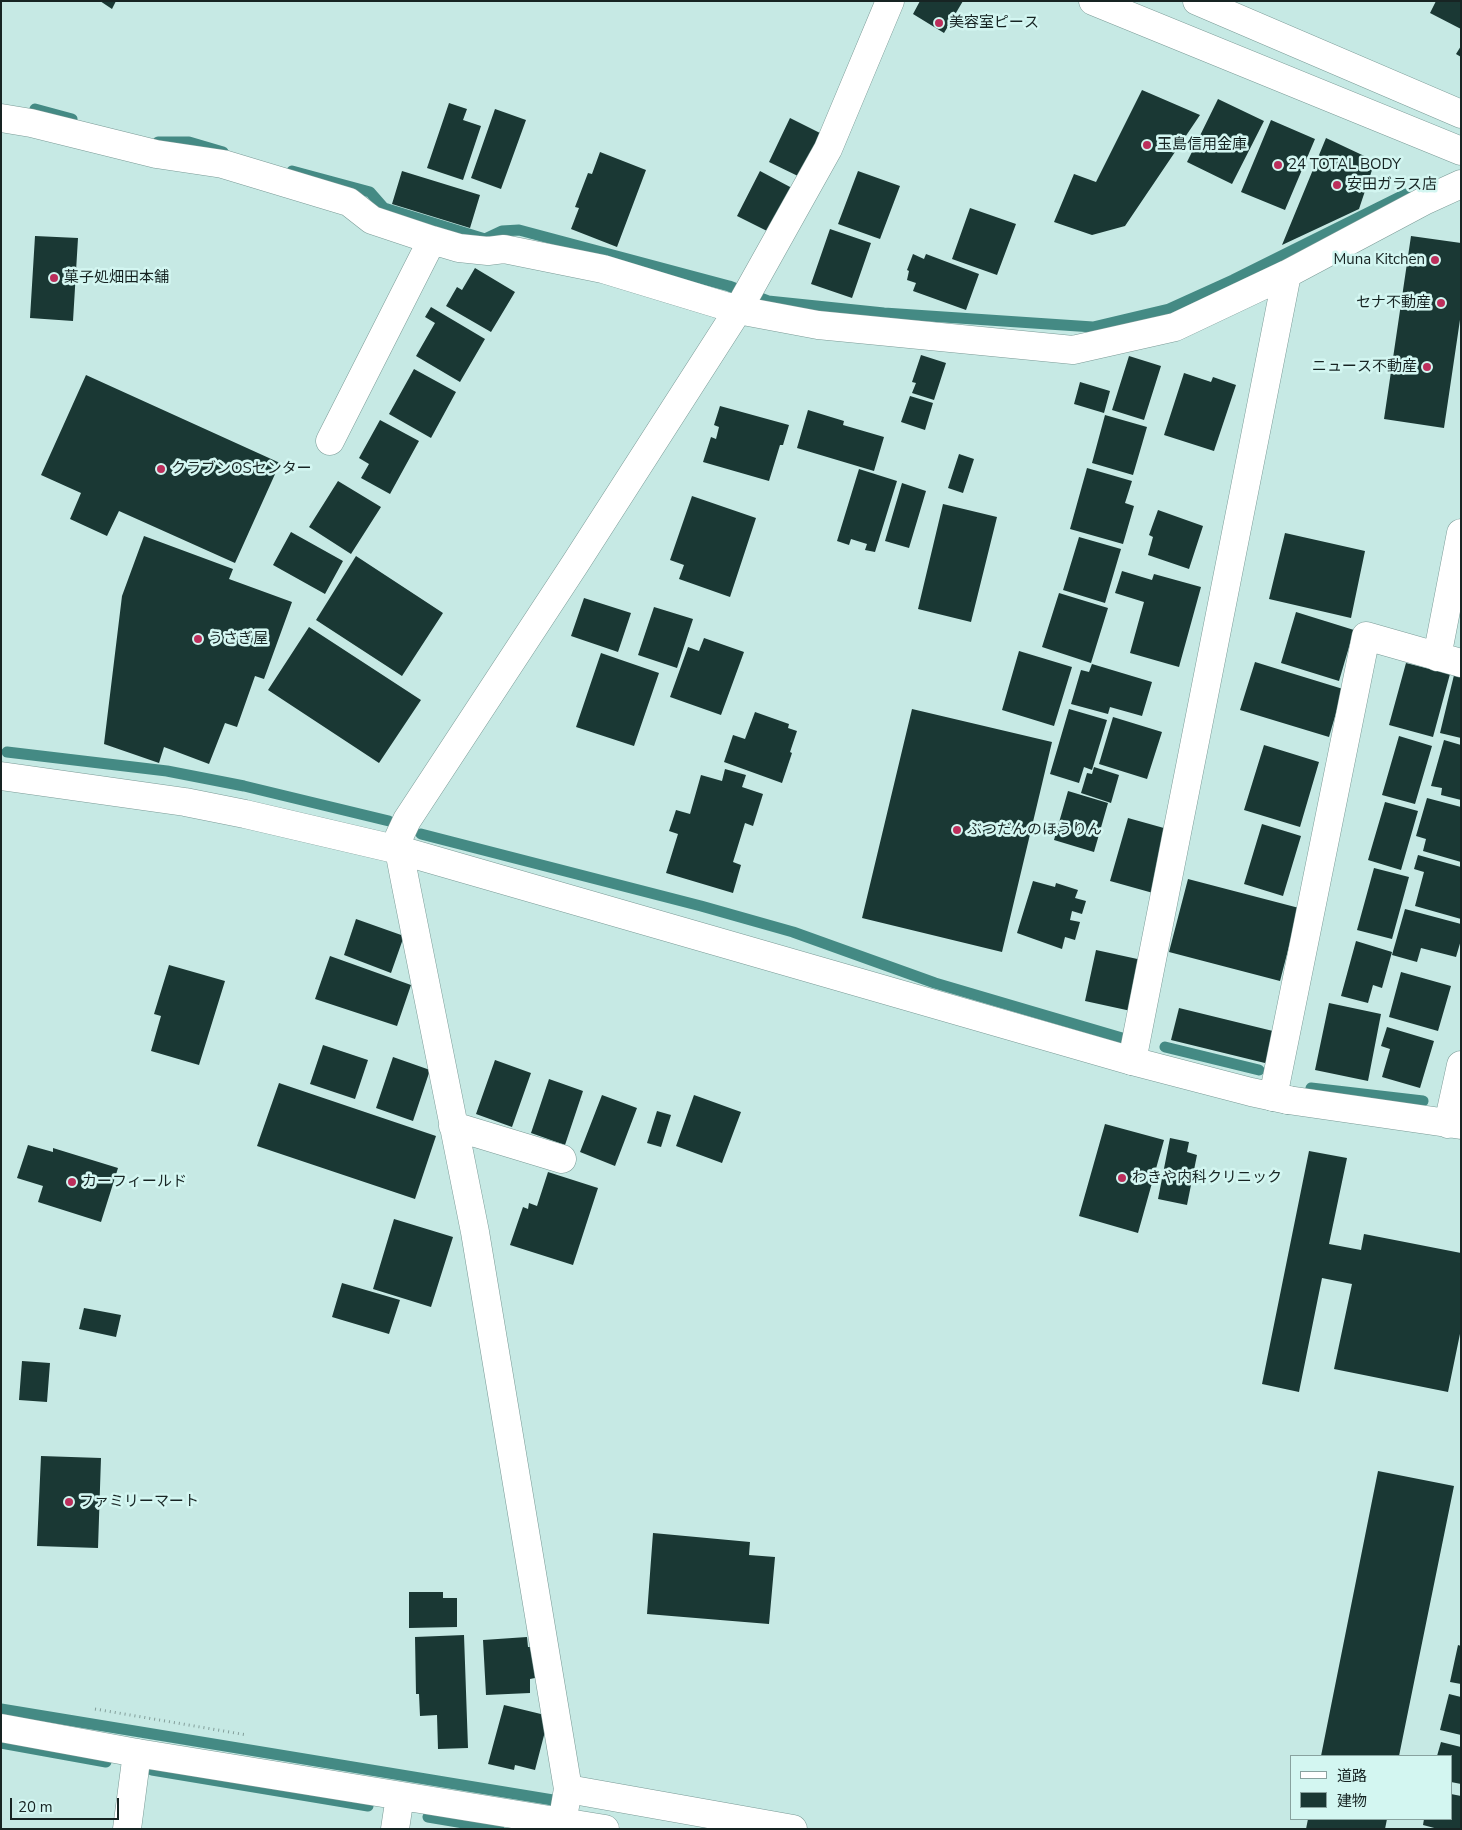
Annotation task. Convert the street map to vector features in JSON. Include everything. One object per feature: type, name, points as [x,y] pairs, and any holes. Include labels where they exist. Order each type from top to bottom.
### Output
[{"type":"street","points":[[565,1809],[475,1232],[399,850],[398,837],[407,820],[575,564],[744,298],[828,149],[890,1]]},
{"type":"street","points":[[1094,1],[1461,151]]},
{"type":"street","points":[[1197,1],[1461,114]]},
{"type":"street","points":[[1,118],[31,123],[156,154],[223,164],[349,202],[372,220],[459,248],[488,251],[504,249],[744,298],[818,325],[1073,350],[1175,327],[1287,274],[1426,200],[1461,184]]},
{"type":"street","points":[[330,441],[432,240]]},
{"type":"street","points":[[1132,1061],[1287,274]]},
{"type":"street","points":[[1281,1098],[1366,636],[1449,660],[1461,532]]},
{"type":"street","points":[[1,776],[185,802],[399,850],[1132,1061],[1281,1098],[1455,1124],[1461,1064]]},
{"type":"street","points":[[453,1126],[562,1159]]},
{"type":"street","points":[[1,1728],[137,1753],[400,1796],[793,1829]]},
{"type":"street","points":[[127,1829],[137,1753]]},
{"type":"street","points":[[395,1829],[400,1796]]},
{"type":"street","points":[[565,1809],[605,1829]]},
{"type":"building","points":[[100,1],[116,1],[112,9]]},
{"type":"building","name":"美容室ピース","points":[[920,1],[963,1],[944,33],[913,14]]},
{"type":"building","points":[[1436,1],[1461,1],[1461,29],[1430,13]]},
{"type":"building","points":[[1461,46],[1461,57],[1456,54]]},
{"type":"building","name":"玉島信用金庫","points":[[1142,90],[1200,115],[1125,226],[1092,235],[1054,222],[1074,174],[1096,182]]},
{"type":"building","points":[[1218,99],[1264,121],[1232,184],[1187,162]]},
{"type":"building","points":[[449,103],[467,109],[463,120],[481,126],[463,180],[427,168]]},
{"type":"building","points":[[495,109],[526,120],[501,189],[471,178]]},
{"type":"building","points":[[790,118],[824,135],[802,178],[769,162]]},
{"type":"building","name":"24 TOTAL BODY","points":[[1271,120],[1315,139],[1285,210],[1241,192]]},
{"type":"building","name":"安田ガラス店","points":[[1326,138],[1375,161],[1359,209],[1282,245]]},
{"type":"building","points":[[600,152],[646,170],[617,247],[571,229],[579,208],[575,207],[588,173],[592,174]]},
{"type":"building","points":[[402,171],[480,195],[470,228],[392,204]]},
{"type":"building","points":[[760,171],[792,188],[769,232],[737,216]]},
{"type":"building","points":[[858,171],[900,186],[880,239],[838,224]]},
{"type":"building","points":[[970,208],[1016,224],[997,275],[952,259]]},
{"type":"building","points":[[830,229],[871,243],[852,298],[811,284]]},
{"type":"building","name":"菓子処畑田本舗","points":[[35,236],[78,238],[73,321],[30,318]]},
{"type":"building","points":[[1411,236],[1461,243],[1461,313],[1444,428],[1384,419]]},
{"type":"building","points":[[913,254],[924,259],[926,254],[979,274],[966,310],[913,291],[916,283],[907,280],[909,271],[907,270]]},
{"type":"building","points":[[475,268],[515,292],[491,332],[446,306],[457,287],[462,290]]},
{"type":"building","points":[[431,307],[485,339],[460,382],[416,356],[435,323],[425,317]]},
{"type":"building","points":[[921,355],[946,363],[934,400],[912,393],[916,383],[912,382]]},
{"type":"building","points":[[1129,356],[1161,366],[1144,420],[1112,410]]},
{"type":"building","points":[[414,369],[456,392],[431,438],[389,414]]},
{"type":"building","points":[[1184,373],[1211,382],[1213,377],[1236,385],[1214,451],[1164,435]]},
{"type":"building","name":"クラブンOSセンター","points":[[86,375],[280,463],[235,563],[119,511],[107,536],[70,519],[81,493],[41,475]]},
{"type":"building","points":[[1080,382],[1110,391],[1104,413],[1074,404]]},
{"type":"building","points":[[910,396],[933,403],[925,430],[901,422]]},
{"type":"building","points":[[720,406],[789,425],[783,445],[780,445],[769,481],[703,462],[711,437],[716,439],[719,427],[714,425]]},
{"type":"building","points":[[808,410],[844,421],[843,425],[884,437],[874,471],[797,448]]},
{"type":"building","points":[[1105,415],[1147,427],[1133,475],[1092,463]]},
{"type":"building","points":[[380,420],[419,441],[390,494],[361,478],[369,464],[359,458]]},
{"type":"building","points":[[959,454],[974,459],[963,493],[948,488]]},
{"type":"building","points":[[1087,468],[1132,481],[1125,503],[1134,506],[1123,544],[1070,529]]},
{"type":"building","points":[[859,469],[897,481],[875,552],[865,550],[867,544],[851,539],[849,545],[837,541]]},
{"type":"building","points":[[338,481],[381,507],[351,554],[309,527]]},
{"type":"building","points":[[902,483],[926,491],[909,548],[885,541]]},
{"type":"building","points":[[692,496],[756,518],[730,597],[679,579],[684,565],[670,560]]},
{"type":"building","points":[[943,504],[997,517],[971,622],[918,609]]},
{"type":"building","points":[[1158,510],[1203,526],[1189,569],[1148,555],[1153,537],[1149,535]]},
{"type":"building","points":[[291,532],[343,561],[325,594],[273,565]]},
{"type":"building","points":[[1285,533],[1365,551],[1351,618],[1269,599]]},
{"type":"building","name":"うさぎ屋","points":[[144,536],[233,569],[229,579],[292,602],[264,679],[255,676],[237,727],[225,723],[209,764],[164,747],[159,763],[104,744],[122,596]]},
{"type":"building","points":[[1079,537],[1121,549],[1105,603],[1063,590]]},
{"type":"building","points":[[356,556],[443,613],[402,676],[316,620]]},
{"type":"building","points":[[1122,571],[1152,580],[1154,574],[1201,587],[1179,667],[1130,653],[1144,602],[1115,593]]},
{"type":"building","points":[[1059,593],[1108,608],[1091,663],[1042,647]]},
{"type":"building","points":[[584,598],[631,613],[618,652],[571,636]]},
{"type":"building","points":[[654,607],[693,619],[677,668],[638,655]]},
{"type":"building","points":[[1296,612],[1354,630],[1339,681],[1281,663]]},
{"type":"building","points":[[309,627],[421,700],[379,763],[268,690]]},
{"type":"building","points":[[704,638],[744,652],[721,715],[670,697],[688,647],[699,651]]},
{"type":"building","points":[[1019,651],[1072,667],[1054,726],[1002,710]]},
{"type":"building","points":[[601,653],[659,673],[634,746],[576,727]]},
{"type":"building","points":[[1255,662],[1343,689],[1329,737],[1240,710]]},
{"type":"building","points":[[1406,663],[1450,674],[1433,737],[1389,725]]},
{"type":"building","points":[[1092,664],[1152,682],[1142,716],[1110,707],[1108,714],[1071,704],[1081,670],[1089,672]]},
{"type":"building","points":[[1454,675],[1461,677],[1461,738],[1440,733]]},
{"type":"building","name":"ぶつだんのほうりん","points":[[912,709],[1052,742],[1002,952],[862,918]]},
{"type":"building","points":[[1069,709],[1107,720],[1092,770],[1084,767],[1079,783],[1050,774]]},
{"type":"building","points":[[755,712],[789,724],[788,728],[797,731],[782,783],[724,762],[733,735],[745,739]]},
{"type":"building","points":[[1113,717],[1162,732],[1147,779],[1099,764]]},
{"type":"building","points":[[1399,736],[1432,746],[1415,804],[1382,795]]},
{"type":"building","points":[[1444,740],[1461,745],[1461,800],[1441,795],[1442,788],[1431,786]]},
{"type":"building","points":[[1264,745],[1319,762],[1300,827],[1244,810]]},
{"type":"building","points":[[1094,767],[1119,775],[1111,803],[1081,793],[1087,773],[1092,774]]},
{"type":"building","points":[[725,769],[746,775],[742,787],[763,794],[753,826],[745,823],[733,862],[741,865],[733,893],[666,873],[678,834],[669,831],[676,810],[690,814],[701,775],[722,781]]},
{"type":"building","points":[[1068,791],[1108,803],[1094,852],[1054,840]]},
{"type":"building","points":[[1427,798],[1461,807],[1461,862],[1423,851],[1426,839],[1416,836]]},
{"type":"building","points":[[1385,802],[1418,811],[1401,870],[1368,860]]},
{"type":"building","points":[[1128,818],[1171,830],[1153,893],[1110,881]]},
{"type":"building","points":[[1262,824],[1301,836],[1283,896],[1244,884]]},
{"type":"building","points":[[1418,855],[1461,867],[1461,919],[1415,906],[1424,872],[1414,869]]},
{"type":"building","points":[[1374,868],[1409,877],[1392,939],[1357,930]]},
{"type":"building","points":[[1188,879],[1299,908],[1280,981],[1169,952]]},
{"type":"building","points":[[1033,881],[1055,887],[1056,883],[1078,890],[1075,898],[1086,901],[1082,914],[1072,911],[1070,920],[1080,922],[1075,940],[1065,937],[1062,949],[1017,933]]},
{"type":"building","points":[[1405,909],[1461,924],[1461,940],[1456,957],[1421,948],[1417,962],[1392,955]]},
{"type":"building","points":[[356,919],[404,936],[391,973],[344,955]]},
{"type":"building","points":[[1356,941],[1392,952],[1382,988],[1373,985],[1368,1003],[1341,996]]},
{"type":"building","points":[[1096,950],[1142,960],[1131,1011],[1085,1001]]},
{"type":"building","points":[[330,956],[411,985],[397,1026],[315,999]]},
{"type":"building","points":[[169,965],[225,981],[199,1065],[151,1051],[161,1016],[154,1014]]},
{"type":"building","points":[[1401,972],[1451,986],[1438,1031],[1389,1017]]},
{"type":"building","points":[[1329,1003],[1381,1014],[1368,1081],[1315,1070]]},
{"type":"building","points":[[1179,1008],[1277,1032],[1269,1064],[1171,1040]]},
{"type":"building","points":[[1387,1027],[1434,1041],[1420,1088],[1382,1077],[1390,1049],[1381,1046]]},
{"type":"building","points":[[323,1045],[368,1060],[355,1099],[310,1084]]},
{"type":"building","points":[[393,1057],[430,1070],[413,1121],[376,1108]]},
{"type":"building","points":[[495,1060],[531,1073],[512,1127],[476,1114]]},
{"type":"building","points":[[549,1079],[583,1091],[565,1145],[531,1133]]},
{"type":"building","points":[[279,1083],[436,1136],[415,1199],[257,1146]]},
{"type":"building","points":[[602,1095],[637,1108],[615,1166],[580,1152]]},
{"type":"building","points":[[694,1095],[741,1112],[722,1163],[676,1146]]},
{"type":"building","points":[[657,1111],[671,1115],[661,1147],[647,1143]]},
{"type":"building","name":"わきや内科クリニック","points":[[1105,1124],[1164,1140],[1138,1233],[1079,1216]]},
{"type":"building","points":[[1170,1138],[1189,1142],[1187,1152],[1197,1155],[1187,1205],[1158,1199]]},
{"type":"building","name":"カーフィールド","points":[[28,1145],[53,1152],[53,1148],[118,1168],[101,1222],[38,1202],[43,1186],[17,1178]]},
{"type":"building","points":[[1309,1151],[1347,1158],[1329,1244],[1361,1250],[1364,1234],[1461,1253],[1461,1329],[1448,1392],[1334,1369],[1352,1284],[1322,1278],[1299,1392],[1262,1384]]},
{"type":"building","points":[[548,1172],[598,1188],[573,1265],[510,1245],[523,1207],[528,1209],[529,1203],[537,1206]]},
{"type":"building","points":[[394,1219],[453,1237],[431,1307],[373,1289]]},
{"type":"building","points":[[342,1283],[400,1300],[389,1334],[332,1317]]},
{"type":"building","points":[[84,1308],[121,1315],[116,1337],[79,1329]]},
{"type":"building","points":[[22,1361],[50,1363],[47,1402],[19,1400]]},
{"type":"building","name":"ファミリーマート","points":[[41,1456],[101,1458],[98,1548],[37,1546]]},
{"type":"building","points":[[1378,1471],[1454,1486],[1399,1755],[1321,1755]]},
{"type":"building","points":[[653,1533],[750,1542],[749,1555],[775,1557],[769,1624],[647,1614]]},
{"type":"building","points":[[409,1592],[443,1592],[443,1598],[457,1598],[457,1627],[409,1628]]},
{"type":"building","points":[[464,1635],[468,1748],[438,1749],[437,1715],[420,1716],[419,1694],[416,1694],[415,1637]]},
{"type":"building","points":[[527,1637],[528,1647],[533,1647],[535,1678],[530,1679],[530,1693],[486,1695],[483,1640]]},
{"type":"building","points":[[1458,1645],[1461,1646],[1461,1684],[1450,1682]]},
{"type":"building","points":[[1449,1694],[1461,1697],[1461,1735],[1440,1730]]},
{"type":"building","points":[[504,1705],[549,1716],[535,1770],[515,1765],[514,1770],[488,1764]]},
{"type":"building","points":[[1441,1742],[1461,1747],[1461,1784],[1452,1782],[1452,1755],[1437,1755]]},
{"type":"building","points":[[1452,1794],[1461,1796],[1461,1829],[1438,1829],[1423,1825],[1424,1820],[1452,1820]]},
{"type":"building","points":[[1308,1820],[1387,1820],[1385,1829],[1306,1829]]},
{"type":"waterway","points":[[35,109],[72,119]]},
{"type":"waterway","points":[[158,142],[189,142],[223,152]]},
{"type":"waterway","points":[[292,171],[370,192],[384,208],[485,239],[502,231],[519,230],[729,286],[768,301],[884,313],[1093,327],[1169,309],[1233,280],[1406,194]]},
{"type":"waterway","points":[[7,752],[167,771],[244,786],[389,821]]},
{"type":"waterway","points":[[421,834],[701,906],[793,932],[935,983],[1122,1038]]},
{"type":"waterway","points":[[1165,1047],[1259,1070]]},
{"type":"waterway","points":[[1311,1088],[1423,1101]]},
{"type":"waterway","points":[[1,1709],[565,1802]]},
{"type":"waterway","points":[[1,1743],[106,1762]]},
{"type":"waterway","points":[[152,1770],[368,1806]]},
{"type":"waterway","points":[[428,1817],[499,1829]]},
{"type":"place","name":"美容室ピース","points":[[939,23]]},
{"type":"place","name":"玉島信用金庫","points":[[1147,145]]},
{"type":"place","name":"24 TOTAL BODY","points":[[1278,165]]},
{"type":"place","name":"安田ガラス店","points":[[1337,185]]},
{"type":"place","name":"Muna Kitchen","points":[[1435,260]]},
{"type":"place","name":"菓子処畑田本舗","points":[[54,278]]},
{"type":"place","name":"セナ不動産","points":[[1441,303]]},
{"type":"place","name":"ニュース不動産","points":[[1427,367]]},
{"type":"place","name":"クラブンOSセンター","points":[[161,469]]},
{"type":"place","name":"うさぎ屋","points":[[198,639]]},
{"type":"place","name":"ぶつだんのほうりん","points":[[957,830]]},
{"type":"place","name":"わきや内科クリニック","points":[[1122,1178]]},
{"type":"place","name":"カーフィールド","points":[[72,1182]]},
{"type":"place","name":"ファミリーマート","points":[[69,1502]]}]
